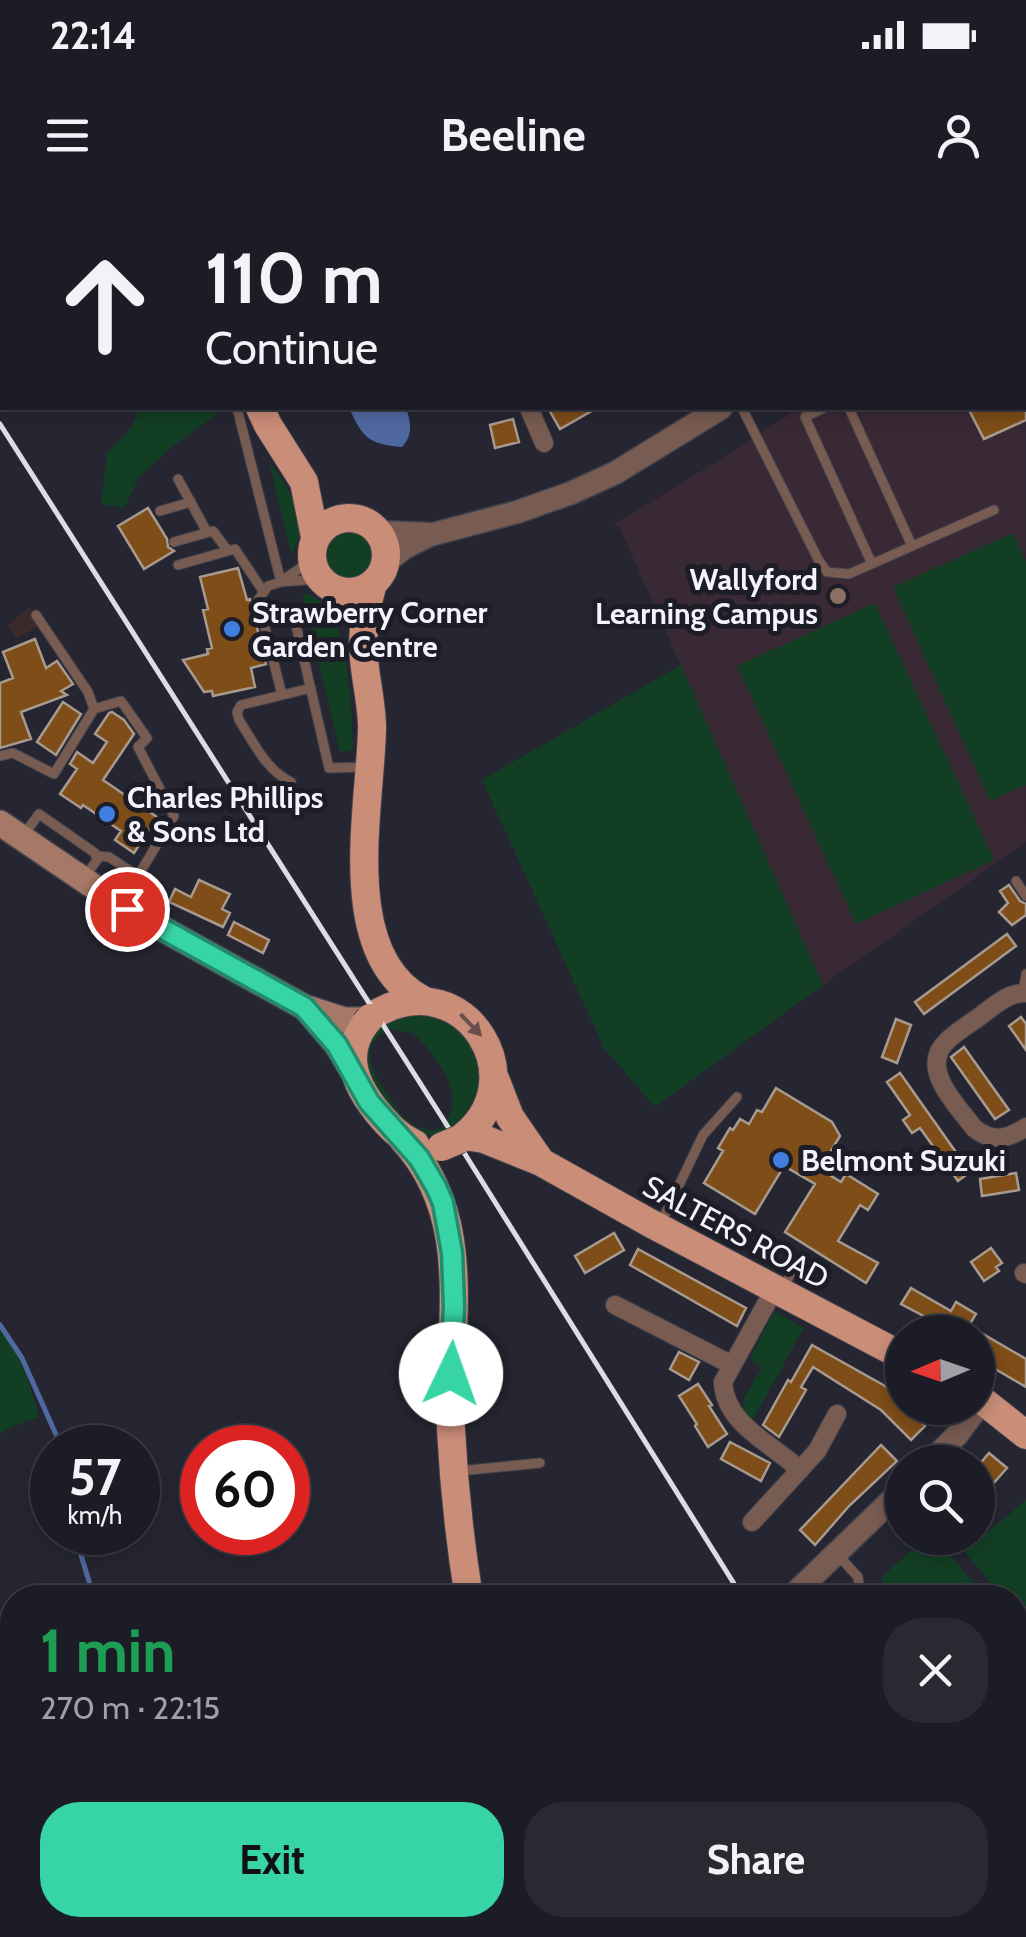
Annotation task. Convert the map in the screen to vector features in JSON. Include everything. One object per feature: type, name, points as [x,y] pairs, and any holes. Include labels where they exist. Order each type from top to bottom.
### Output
[{"type":"main road","points":[[261,410],[304,482],[352,518]]},
{"type":"main road","points":[[304,482],[320,566],[363,653]]},
{"type":"main road","points":[[320,566],[329,523],[342,518],[368,523],[384,544],[379,573],[366,608],[363,653],[372,724],[364,830],[366,890],[382,959],[383,997],[354,1044],[354,1073]]},
{"type":"main road","points":[[320,566],[351,592],[379,573]]},
{"type":"main road","points":[[11,831],[127,909],[304,1007],[334,1018],[372,1016],[402,1003],[423,1000],[444,1004],[470,1021],[481,1034],[494,1074],[490,1101],[483,1115],[452,1144],[442,1166],[453,1276],[450,1396],[454,1471],[467,1585]]},
{"type":"main road","points":[[382,959],[402,986],[423,1000]]},
{"type":"main road","points":[[304,1007],[327,1031],[369,1102],[419,1158],[443,1203]]},
{"type":"main road","name":"SALTERS ROAD","points":[[494,1074],[510,1117],[541,1162]]},
{"type":"main road","points":[[402,1138],[422,1146],[452,1144]]},
{"type":"main road","name":"SALTERS ROAD","points":[[452,1144],[484,1139],[541,1162],[885,1347]]},
{"type":"main road","points":[[995,1414],[1026,1435]]},
{"type":"street","points":[[529,410],[544,443]]},
{"type":"street","points":[[379,573],[404,548],[430,534],[517,512],[571,492],[615,473],[718,410]]},
{"type":"street","points":[[378,532],[430,534]]},
{"type":"street","points":[[1025,986],[948,1040],[938,1052],[936,1066],[940,1080],[979,1133],[1001,1138],[1026,1126]]},
{"type":"street","points":[[778,1290],[723,1382],[724,1394],[741,1423],[800,1470]]},
{"type":"street","points":[[615,1304],[732,1365]]},
{"type":"street","points":[[752,1522],[817,1451],[837,1414]]},
{"type":"street","points":[[947,1445],[964,1425]]},
{"type":"street","points":[[804,1585],[885,1507]]},
{"type":"lane","points":[[238,410],[281,582]]},
{"type":"lane","points":[[743,410],[827,572],[849,574],[994,510]]},
{"type":"lane","points":[[820,410],[806,417],[872,564]]},
{"type":"lane","points":[[850,410],[912,546]]},
{"type":"lane","points":[[178,478],[207,532]]},
{"type":"lane","points":[[160,511],[190,502]]},
{"type":"lane","points":[[174,542],[213,530],[228,551]]},
{"type":"lane","points":[[178,565],[235,549],[263,590]]},
{"type":"lane","points":[[281,582],[320,566]]},
{"type":"lane","points":[[282,695],[258,600],[268,586],[320,566]]},
{"type":"lane","points":[[36,615],[88,692],[94,709]]},
{"type":"lane","points":[[296,625],[330,768],[370,767]]},
{"type":"lane","points":[[291,782],[270,768],[237,712],[241,705],[310,688]]},
{"type":"lane","points":[[0,756],[13,753],[54,774],[94,709],[120,701],[147,738],[138,747],[174,816],[138,876],[108,858],[97,856],[38,814],[11,831]]},
{"type":"lane","points":[[84,880],[97,856]]},
{"type":"lane","points":[[1016,881],[1026,896]]},
{"type":"lane","points":[[659,1228],[703,1134],[736,1097]]},
{"type":"lane","points":[[778,1290],[798,1261]]},
{"type":"lane","points":[[454,1471],[540,1464]]},
{"type":"lane","points":[[837,1554],[858,1577],[859,1585]]},
{"type":"shaded area","name":"Wallyford Learning Campus","points":[[795,410],[1025,410],[1026,842],[823,985],[619,526],[612,526]]},
{"type":"shaded area","points":[[29,607],[39,626],[16,638],[8,625]]},
{"type":"green space","points":[[139,410],[216,410],[217,414],[170,448],[138,479],[124,508],[101,504],[107,454],[131,428]]},
{"type":"green space","points":[[269,461],[299,517],[300,529],[291,554]]},
{"type":"green space","points":[[348,531],[365,538],[372,555],[365,572],[348,579],[331,572],[324,555],[331,538]]},
{"type":"green space","points":[[1013,533],[1026,562],[1026,785],[990,801],[893,587]]},
{"type":"green space","points":[[308,594],[331,614],[338,630],[350,691],[352,750],[340,752],[303,595]]},
{"type":"green space","points":[[875,603],[994,860],[856,924],[737,666]]},
{"type":"green space","points":[[681,665],[823,985],[655,1107],[604,1048],[482,780]]},
{"type":"green space","points":[[407,1013],[438,1016],[470,1040],[480,1056],[477,1098],[466,1116],[450,1130],[431,1135],[415,1131],[397,1116],[378,1087],[366,1050],[377,1030]],"holes":[[[390,1029],[413,1033],[440,1065],[452,1091],[449,1117],[440,1129],[420,1128],[406,1120],[370,1061],[370,1052],[379,1036]]]},
{"type":"green space","points":[[774,1311],[804,1328],[752,1421],[743,1408],[744,1398],[762,1367],[750,1359]]},
{"type":"green space","points":[[0,1325],[22,1358],[39,1417],[0,1434]]},
{"type":"green space","points":[[1026,1500],[1026,1585],[992,1585],[967,1555],[995,1555],[995,1526]]},
{"type":"green space","points":[[906,1555],[950,1555],[975,1585],[882,1585],[883,1576]]},
{"type":"water","points":[[350,410],[407,410],[410,429],[402,447],[374,441],[358,426]]},
{"type":"building","points":[[549,410],[593,410],[560,429]]},
{"type":"building","points":[[969,410],[1026,410],[1026,420],[984,439]]},
{"type":"building","points":[[513,419],[519,442],[495,448],[490,425]]},
{"type":"building","points":[[148,508],[168,547],[174,551],[144,569],[118,526]]},
{"type":"building","name":"Strawberry Corner Garden Centre","points":[[238,568],[266,664],[251,668],[255,687],[213,696],[212,691],[204,692],[183,660],[208,654],[207,649],[212,648],[200,577]]},
{"type":"building","points":[[35,639],[46,668],[57,661],[73,684],[61,691],[67,695],[21,712],[31,739],[0,748],[0,683],[13,678],[3,652]]},
{"type":"building","points":[[63,702],[81,714],[56,755],[37,742]]},
{"type":"building","points":[[112,712],[134,734],[103,780],[157,817],[134,853],[115,840],[121,831],[60,794],[77,769],[70,764],[77,752],[93,763],[107,742],[95,734]]},
{"type":"building","points":[[199,880],[230,894],[222,909],[230,913],[223,927],[169,902],[175,889],[191,897]]},
{"type":"building","points":[[1009,885],[1026,904],[1026,915],[1012,925],[999,912],[1008,903],[1000,891]]},
{"type":"building","points":[[234,922],[269,940],[263,953],[228,935]]},
{"type":"building","points":[[1007,934],[1016,946],[924,1014],[915,1002]]},
{"type":"building","points":[[1021,1017],[1026,1024],[1026,1050],[1009,1026]]},
{"type":"building","points":[[896,1019],[911,1025],[897,1063],[882,1057]]},
{"type":"building","points":[[964,1047],[1009,1110],[995,1119],[951,1057]]},
{"type":"building","points":[[900,1073],[970,1172],[958,1181],[920,1128],[912,1133],[903,1120],[910,1115],[887,1082]]},
{"type":"building","points":[[776,1088],[832,1122],[840,1136],[820,1169],[841,1182],[846,1174],[878,1194],[868,1210],[860,1205],[838,1241],[878,1263],[866,1283],[785,1232],[815,1184],[784,1166],[755,1214],[704,1183],[723,1151],[718,1148],[730,1128],[733,1130],[740,1119],[749,1124],[757,1110],[762,1112]]},
{"type":"building","points":[[1016,1173],[1019,1190],[982,1196],[980,1179]]},
{"type":"building","points":[[614,1233],[624,1250],[585,1273],[575,1256]]},
{"type":"building","points":[[991,1248],[1002,1263],[996,1267],[999,1271],[984,1281],[971,1262]]},
{"type":"building","points":[[638,1249],[746,1308],[737,1326],[630,1265]]},
{"type":"building","points":[[911,1288],[951,1311],[956,1302],[976,1314],[922,1315],[901,1304]]},
{"type":"building","points":[[995,1341],[1026,1359],[1026,1387],[995,1369]]},
{"type":"building","points":[[812,1345],[885,1386],[885,1414],[813,1367],[801,1387],[806,1390],[779,1437],[763,1425],[788,1380],[791,1382]]},
{"type":"building","points":[[679,1352],[699,1362],[689,1380],[670,1369]]},
{"type":"building","points":[[698,1384],[727,1434],[708,1447],[679,1396]]},
{"type":"building","points":[[896,1425],[925,1426],[911,1440]]},
{"type":"building","points":[[730,1442],[770,1463],[761,1481],[721,1459]]},
{"type":"building","points":[[881,1445],[885,1449],[885,1472],[815,1545],[800,1530]]},
{"type":"building","points":[[995,1458],[1007,1468],[995,1482]]},
{"type":"waterway","points":[[0,1325],[22,1358],[52,1425]]},
{"type":"waterway","points":[[81,1555],[90,1585]]},
{"type":"railway","points":[[0,424],[735,1585]]},
{"type":"place","name":"Wallyford Learning Campus","points":[[838,596]]},
{"type":"place","name":"Strawberry Corner Garden Centre","points":[[232,629]]},
{"type":"place","name":"Charles Phillips & Sons Ltd","points":[[107,814]]},
{"type":"place","name":"Belmont Suzuki","points":[[781,1160]]},
{"type":"route","points":[[127,909],[304,1007],[337,1045],[369,1102],[419,1158],[443,1203],[452,1253],[451,1374]]}]
